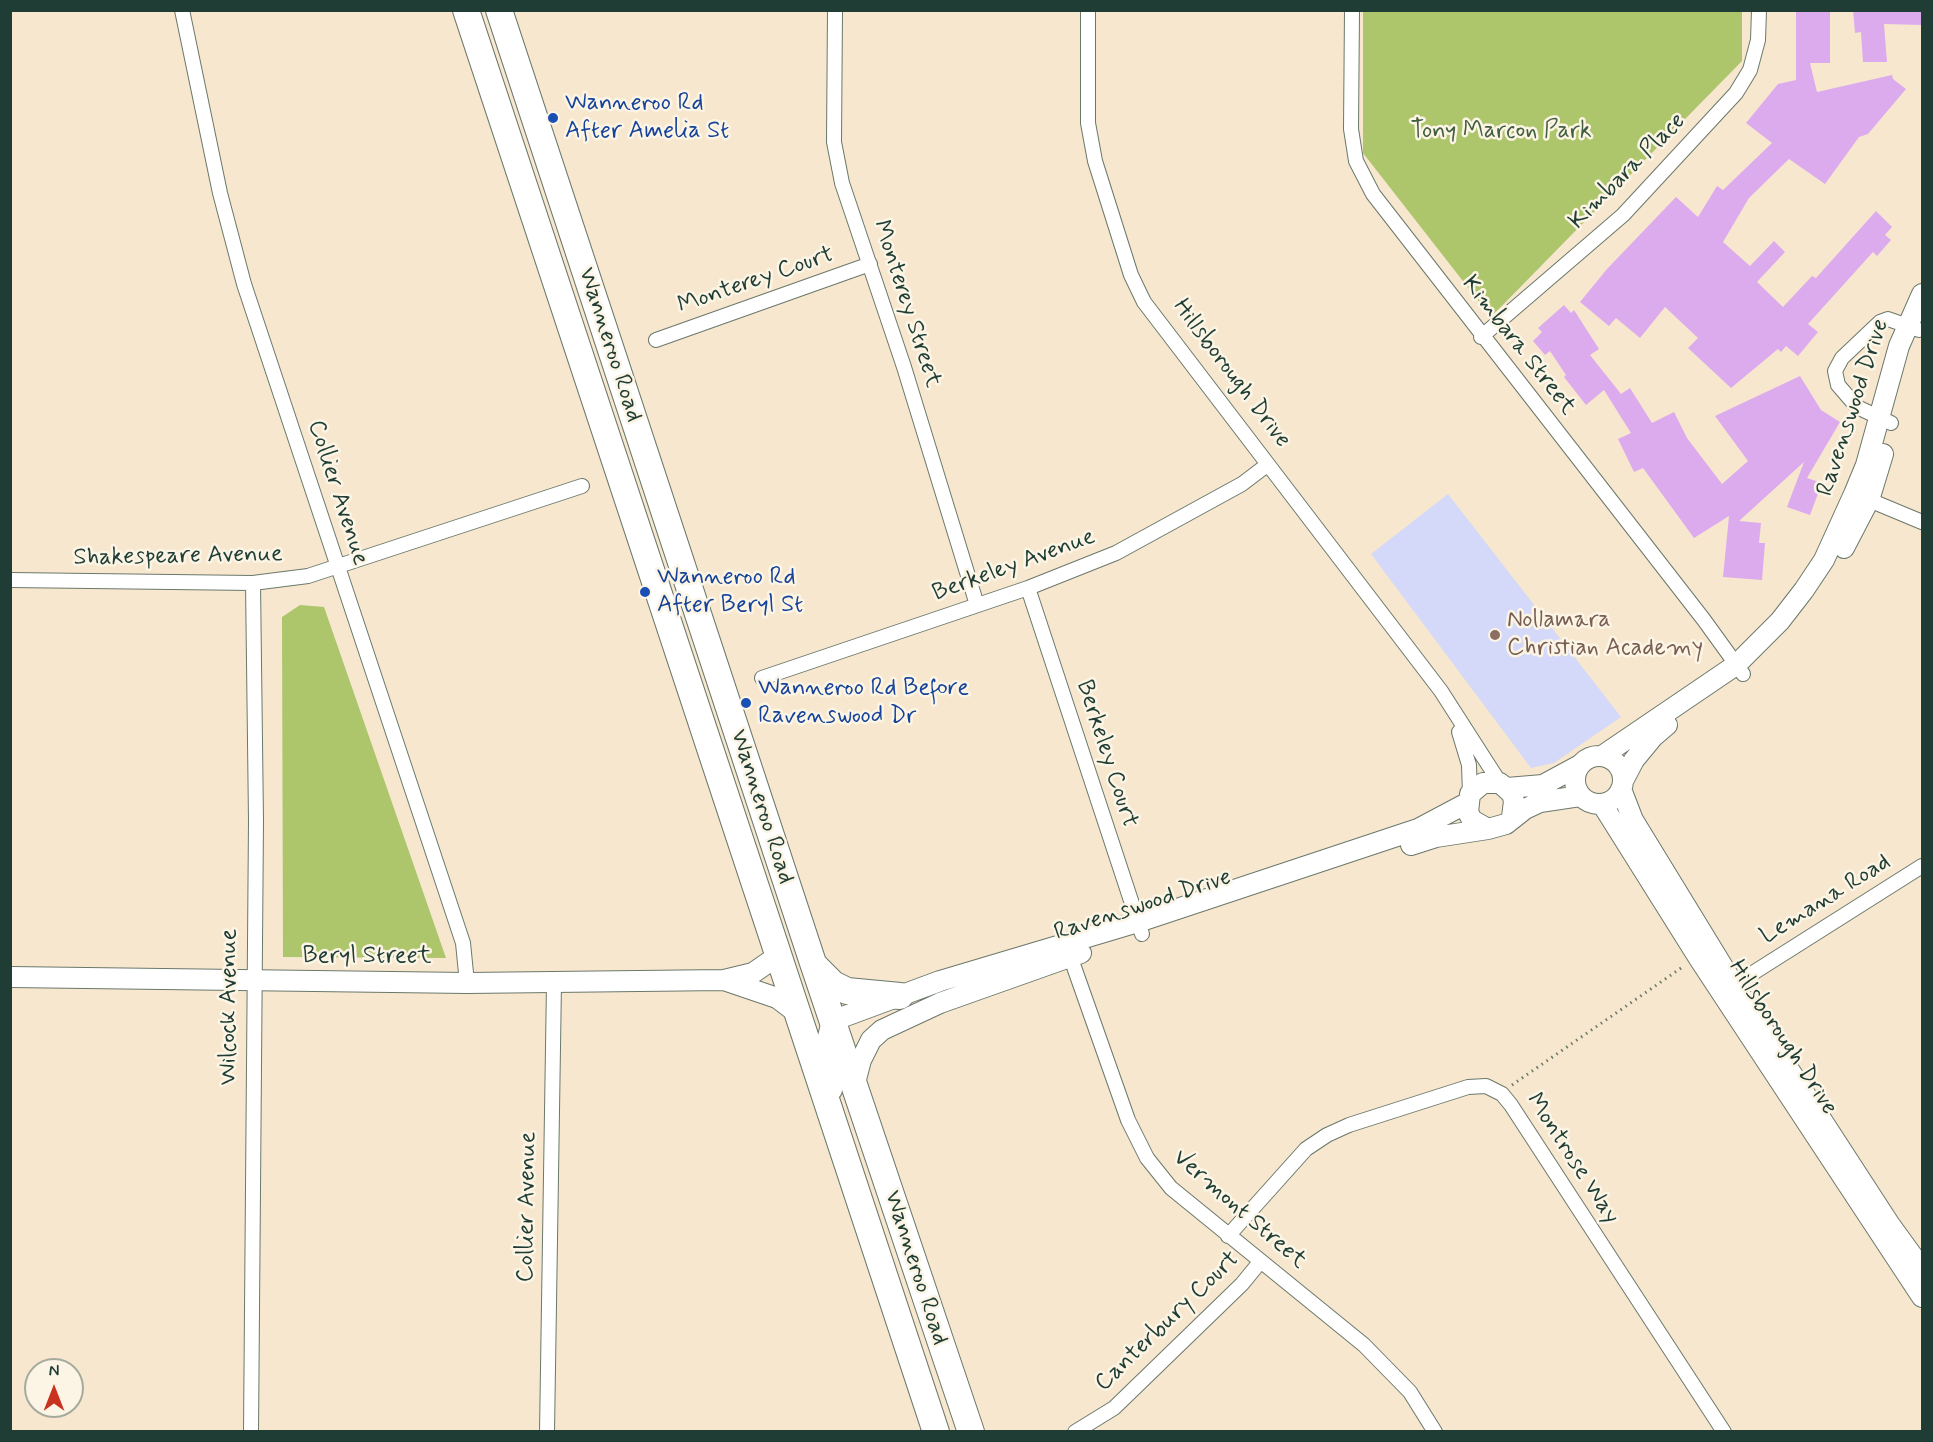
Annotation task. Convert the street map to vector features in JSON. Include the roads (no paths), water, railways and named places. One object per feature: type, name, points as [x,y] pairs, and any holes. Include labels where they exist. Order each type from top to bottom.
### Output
[{"type":"highway","name":"Wanneroo Road","points":[[466,10],[936,1431]]},
{"type":"highway","name":"Wanneroo Road","points":[[504,18],[832,1021],[971,1431]]},
{"type":"highway","points":[[813,963],[833,984],[848,991],[900,996]]},
{"type":"street","name":"Collier Avenue","points":[[182,10],[220,193],[244,284],[463,943],[468,983]]},
{"type":"street","name":"Monterey Street","points":[[835,10],[834,142],[842,183],[870,264],[977,605]]},
{"type":"street","name":"Hillsborough Drive","points":[[1088,10],[1088,123],[1095,161],[1131,275],[1144,302],[1441,691],[1456,718],[1503,786]]},
{"type":"street","name":"Kimbara Street","points":[[1352,10],[1350,129],[1356,161],[1373,194],[1481,337],[1704,620],[1739,670]]},
{"type":"street","name":"Kimbara Place","points":[[1481,337],[1623,215],[1736,93],[1750,70],[1758,40],[1759,10]]},
{"type":"street","name":"Monterey Court","points":[[656,340],[870,264]]},
{"type":"street","name":"Ravenswood Drive","points":[[1622,785],[1628,768],[1653,736],[1739,670],[1804,590],[1824,560],[1861,497],[1916,326],[1923,294]]},
{"type":"street","points":[[1886,421],[1857,407],[1838,385],[1835,371],[1842,358],[1880,322],[1888,319],[1916,326]]},
{"type":"street","name":"Berkeley Avenue","points":[[762,678],[1028,588],[1116,553],[1242,484],[1268,465]]},
{"type":"street","name":"Shakespeare Avenue","points":[[10,580],[253,583],[308,576],[582,486]]},
{"type":"street","points":[[1861,497],[1923,522]]},
{"type":"street","name":"Wilcock Avenue","points":[[251,1431],[256,821],[253,583]]},
{"type":"street","name":"Berkeley Court","points":[[1028,588],[1140,928]]},
{"type":"street","name":"Ravenswood Drive","points":[[1602,756],[1739,670]]},
{"type":"street","name":"Hillsborough Drive","points":[[1456,718],[1469,765],[1468,799]]},
{"type":"street","points":[[1602,756],[1617,765],[1622,785],[1610,802],[1594,804],[1580,796],[1540,802],[1512,817],[1497,829],[1488,829],[1472,820],[1468,799],[1483,783],[1503,786],[1543,785],[1580,765],[1594,757],[1602,756]]},
{"type":"street","points":[[1580,765],[1575,778],[1580,796]]},
{"type":"street","name":"Hillsborough Drive","points":[[1622,785],[1633,820],[1728,988],[1923,1297]]},
{"type":"street","points":[[1503,786],[1514,801],[1512,817]]},
{"type":"street","name":"Ravenswood Drive","points":[[1140,928],[1418,830],[1468,799]]},
{"type":"street","name":"Hillsborough Drive","points":[[1602,804],[1698,957],[1728,988],[1883,1215],[1923,1269]]},
{"type":"street","name":"Ravenswood Drive","points":[[854,1086],[869,1044],[882,1029],[1068,951],[1436,837],[1488,829]]},
{"type":"street","name":"Lemana Road","points":[[1728,988],[1923,866]]},
{"type":"street","name":"Ravenswood Drive","points":[[832,1021],[990,965],[1068,951]]},
{"type":"street","name":"Vermont Street","points":[[1068,951],[1128,1120],[1147,1158],[1171,1188],[1364,1345],[1410,1392],[1435,1431]]},
{"type":"street","name":"Beryl Street","points":[[10,977],[253,982],[468,983],[724,980],[753,973],[779,955]]},
{"type":"street","name":"Beryl Street","points":[[724,980],[777,998],[797,1013]]},
{"type":"street","name":"Collier Avenue","points":[[547,1431],[554,983]]},
{"type":"street","points":[[832,1021],[827,1037],[826,1053],[841,1143]]},
{"type":"street","name":"Montrose Way","points":[[1228,1236],[1306,1149],[1327,1135],[1349,1125],[1468,1086],[1486,1086],[1502,1094],[1724,1431]]},
{"type":"street","name":"Canterbury Court","points":[[1075,1431],[1114,1408],[1242,1284],[1260,1262]]},
{"type":"place","name":"Wanneroo Rd After Amelia St","points":[[553,118]]},
{"type":"place","name":"Wanneroo Rd After Beryl St","points":[[645,592]]},
{"type":"place","name":"Nollamara Christian Academy","points":[[1495,635]]},
{"type":"place","name":"Wanneroo Rd Before Ravenswood Dr","points":[[746,703]]},
{"type":"park label","name":"Tony Marcon Park","points":[[1501,132]]}]
